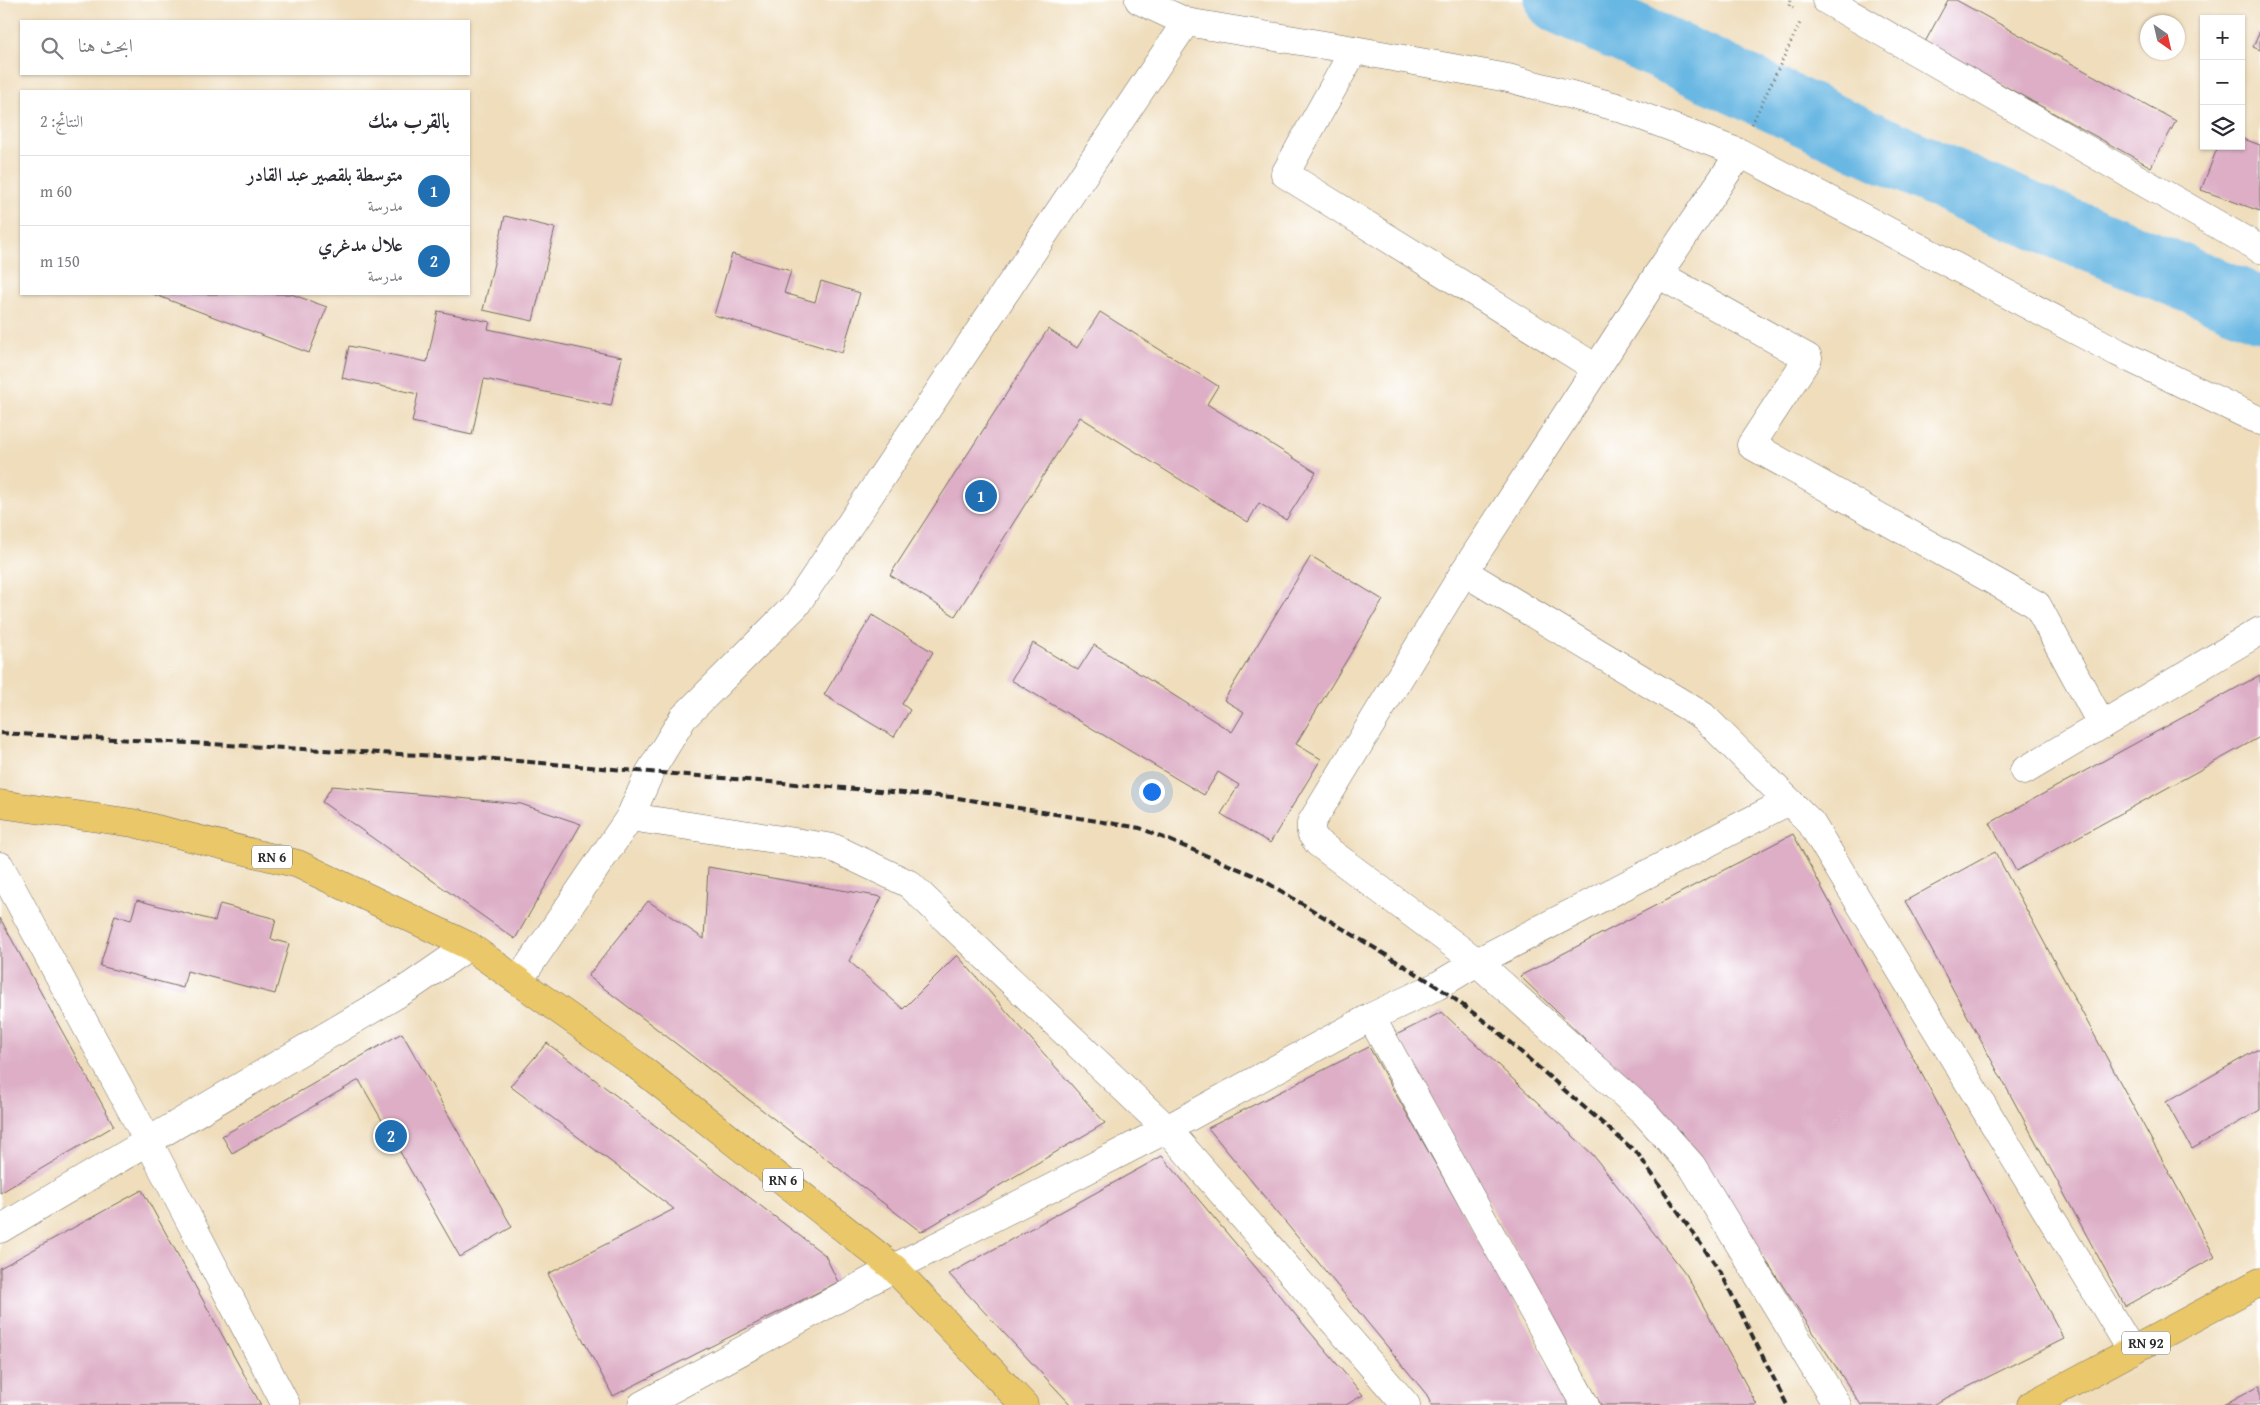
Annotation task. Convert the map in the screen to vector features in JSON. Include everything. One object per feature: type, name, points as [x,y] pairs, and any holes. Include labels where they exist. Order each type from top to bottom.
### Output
[{"type":"highway","name":"RN 6","points":[[0,804],[134,823],[298,864],[469,946],[635,1064],[894,1268],[1024,1405]]},
{"type":"highway","name":"RN 92","points":[[2031,1405],[2260,1282]]},
{"type":"street","points":[[1139,0],[1186,22],[1508,78],[1744,141],[2117,352],[2260,421]]},
{"type":"street","points":[[1837,7],[2260,249]]},
{"type":"street","points":[[519,980],[630,817],[650,772],[683,718],[796,604],[1186,22]]},
{"type":"street","points":[[1354,50],[1285,174],[1596,368]]},
{"type":"street","points":[[1744,141],[1464,572],[1311,823],[1311,833],[1318,843],[1478,962],[1644,1112],[1692,1166],[1837,1405]]},
{"type":"street","points":[[1658,274],[1808,358],[1751,445],[2037,605],[2102,725]]},
{"type":"street","points":[[1464,572],[1703,716],[1811,823],[2132,1351]]},
{"type":"street","points":[[2024,771],[2260,631]]},
{"type":"street","points":[[642,1405],[894,1268],[1167,1129],[1371,1018],[1438,986],[1478,962],[1789,801]]},
{"type":"street","points":[[630,817],[834,848],[909,884],[1167,1129],[1406,1405]]},
{"type":"street","points":[[0,866],[148,1141],[286,1405]]},
{"type":"street","points":[[0,1229],[411,986],[469,946]]},
{"type":"street","points":[[1371,1018],[1585,1405]]},
{"type":"path","points":[[1789,6],[1792,0]]},
{"type":"path","points":[[1744,141],[1837,7]]},
{"type":"building","points":[[1948,0],[1956,0],[2176,121],[2151,167],[1925,42]]},
{"type":"building","points":[[2260,30],[2260,50],[2253,47]]},
{"type":"building","points":[[2245,139],[2260,145],[2260,211],[2201,190],[2216,150],[2245,150]]},
{"type":"building","points":[[505,216],[555,228],[533,321],[483,310]]},
{"type":"building","points":[[732,254],[791,271],[784,293],[815,302],[821,281],[860,293],[842,353],[714,315]]},
{"type":"building","points":[[156,295],[294,295],[327,307],[309,353]]},
{"type":"building","points":[[438,311],[490,322],[488,329],[622,357],[611,406],[484,379],[472,435],[412,422],[418,394],[342,378],[349,346],[427,362]]},
{"type":"building","points":[[1100,312],[1218,386],[1207,404],[1316,472],[1286,520],[1259,503],[1248,522],[1080,417],[955,616],[890,575],[1048,329],[1077,348]]},
{"type":"building","points":[[1311,556],[1383,600],[1296,744],[1321,759],[1270,843],[1221,814],[1239,785],[1218,772],[1204,795],[1011,680],[1033,643],[1078,670],[1094,645],[1232,732],[1244,712],[1224,700]]},
{"type":"building","points":[[872,615],[933,652],[902,704],[910,710],[894,737],[824,695]]},
{"type":"building","points":[[2260,675],[2260,737],[2016,871],[1990,823]]},
{"type":"building","points":[[332,786],[521,804],[581,824],[515,939],[322,802]]},
{"type":"building","points":[[1793,834],[2064,1339],[1932,1405],[1861,1405],[1683,1134],[1520,976]]},
{"type":"building","points":[[1995,852],[2215,1257],[2125,1306],[1905,901]]},
{"type":"building","points":[[708,867],[882,897],[849,961],[903,1009],[957,955],[1105,1123],[921,1232],[588,976],[648,901],[704,939]]},
{"type":"building","points":[[137,900],[215,921],[220,904],[276,919],[271,939],[289,944],[275,994],[187,971],[183,988],[100,966],[115,915],[131,920]]},
{"type":"building","points":[[0,918],[114,1126],[0,1193]]},
{"type":"building","points":[[1442,1012],[1593,1155],[1686,1274],[1757,1405],[1601,1405],[1396,1035]]},
{"type":"building","points":[[402,1033],[512,1227],[460,1257],[359,1080],[232,1153],[222,1136]]},
{"type":"building","points":[[547,1043],[825,1255],[838,1282],[613,1396],[548,1274],[674,1209],[510,1086]]},
{"type":"building","points":[[1369,1047],[1519,1311],[1569,1405],[1431,1405],[1427,1395],[1208,1128]]},
{"type":"building","points":[[2260,1048],[2260,1110],[2192,1149],[2166,1102]]},
{"type":"building","points":[[1162,1156],[1363,1395],[1346,1405],[1071,1405],[949,1274]]},
{"type":"building","points":[[142,1190],[261,1405],[0,1405],[0,1268]]},
{"type":"building","points":[[2260,1385],[2260,1405],[2223,1405]]},
{"type":"waterway","points":[[1557,0],[1975,192],[2260,309]]},
{"type":"railway","points":[[0,733],[494,759],[952,797],[1140,828],[1258,877],[1437,986],[1491,1026],[1638,1154],[1721,1273],[1787,1405]]},
{"type":"place","name":"متوسطة بلقصير عبد القادر","points":[[981,496]]},
{"type":"place","name":"علال مدغري","points":[[391,1136]]}]
